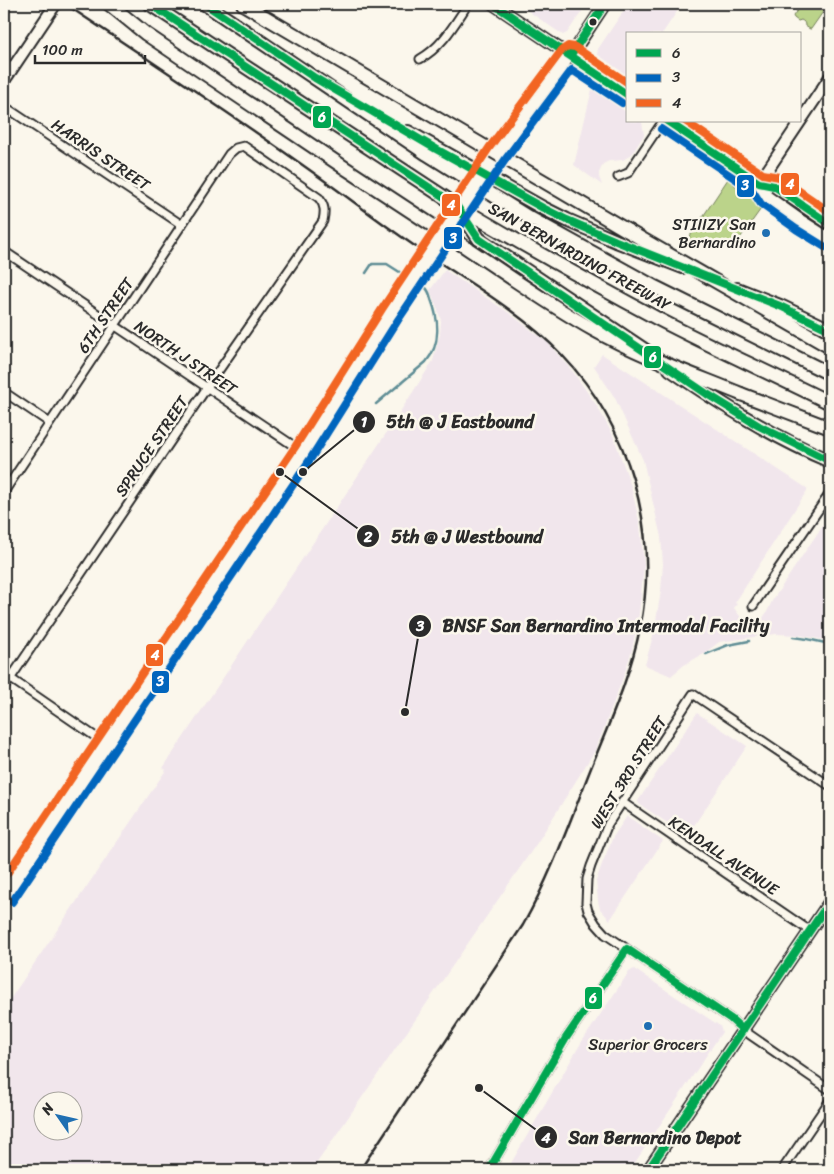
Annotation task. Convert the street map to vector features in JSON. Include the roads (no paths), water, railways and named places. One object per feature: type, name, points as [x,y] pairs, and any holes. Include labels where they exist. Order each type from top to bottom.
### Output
[{"type":"highway","points":[[109,4],[146,34],[342,166],[532,292],[595,330],[662,362],[830,428]]},
{"type":"highway","name":"SAN BERNARDINO FREEWAY","points":[[150,4],[456,205],[495,228],[661,320],[830,403]]},
{"type":"highway","name":"SAN BERNARDINO FREEWAY","points":[[206,4],[427,154],[528,217],[654,286],[830,374]]},
{"type":"highway","points":[[243,4],[493,159],[830,347]]},
{"type":"highway","points":[[315,78],[436,149],[543,208],[616,241],[780,306],[830,330]]},
{"type":"highway","points":[[456,205],[479,239],[707,394],[759,426],[830,461]]},
{"type":"main road","points":[[493,4],[626,94]]},
{"type":"main road","points":[[4,896],[304,452],[395,307],[493,159],[570,56],[605,4]]},
{"type":"main road","points":[[4,81],[55,5]]},
{"type":"main road","points":[[802,119],[830,78]]},
{"type":"main road","points":[[667,122],[759,183],[774,186],[830,224]]},
{"type":"main road","points":[[759,183],[800,122]]},
{"type":"main road","points":[[759,183],[767,196],[830,239]]},
{"type":"main road","points":[[648,1170],[830,901]]},
{"type":"street","points":[[420,59],[444,39],[468,4]]},
{"type":"street","name":"HARRIS STREET","points":[[4,106],[182,225]]},
{"type":"street","points":[[618,178],[628,173],[664,122]]},
{"type":"street","name":"SPRUCE STREET","points":[[4,688],[7,676],[323,221],[325,210],[319,198],[244,146],[236,148],[229,154]]},
{"type":"street","name":"6TH STREET","points":[[4,492],[229,154]]},
{"type":"street","name":"NORTH J STREET","points":[[4,250],[304,452]]},
{"type":"street","points":[[4,392],[50,423]]},
{"type":"street","points":[[753,606],[830,493]]},
{"type":"street","points":[[7,676],[106,744]]},
{"type":"street","name":"WEST 3RD STREET","points":[[830,786],[693,694],[608,824],[587,879],[586,903],[588,911],[605,934],[731,1019],[743,1030],[830,1090]]},
{"type":"street","name":"KENDALL AVENUE","points":[[622,802],[810,930]]},
{"type":"street","points":[[489,1170],[566,1038],[626,949]]},
{"type":"street","points":[[782,1170],[830,1100]]},
{"type":"waterway","points":[[366,273],[372,264],[387,264],[409,278]]},
{"type":"waterway","points":[[376,404],[426,362],[434,348],[437,332],[434,307],[427,289],[416,282]]},
{"type":"waterway","points":[[793,637],[830,644]]},
{"type":"waterway","points":[[706,654],[728,645],[749,641]]},
{"type":"railway","points":[[65,4],[266,139],[399,235],[483,291],[544,337],[586,383],[606,414],[622,447],[634,482],[642,518],[646,555],[645,592],[636,647],[611,719],[542,888],[523,925],[360,1170]]},
{"type":"place","name":"STIIIZY San Bernardino","points":[[766,233]]},
{"type":"place","name":"5th @ J Westbound","points":[[280,472]]},
{"type":"place","name":"5th @ J Eastbound","points":[[303,472]]},
{"type":"place","name":"BNSF San Bernardino Intermodal Facility","points":[[405,712]]},
{"type":"place","name":"Superior Grocers","points":[[648,1026]]},
{"type":"place","name":"San Bernardino Depot","points":[[479,1088]]}]
